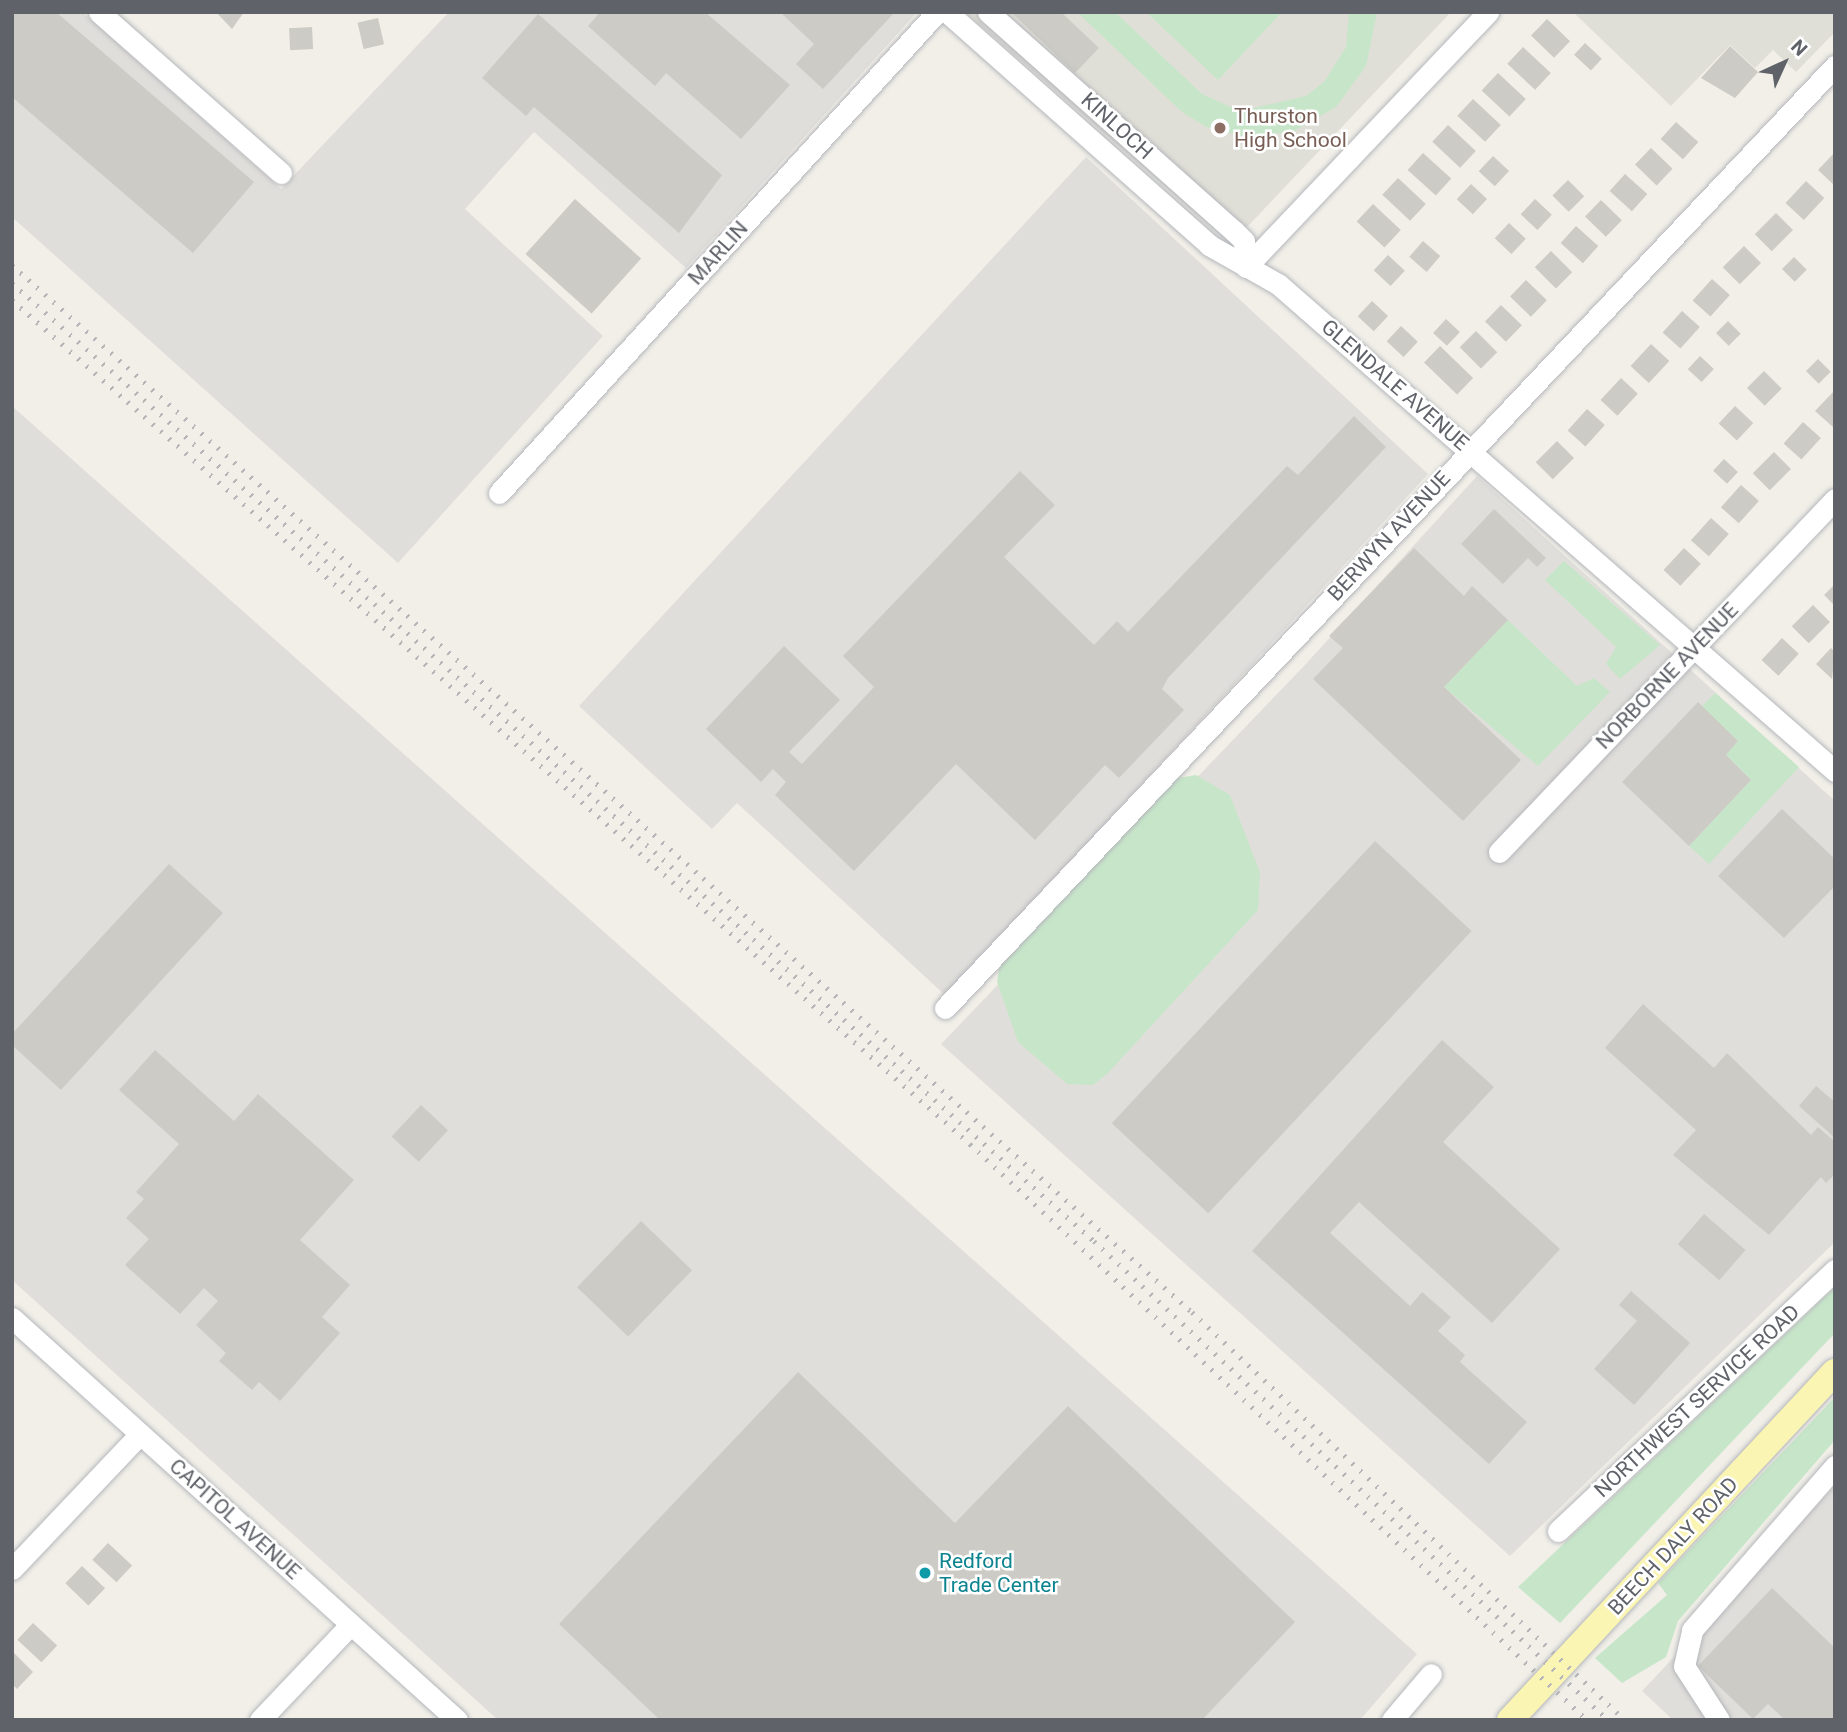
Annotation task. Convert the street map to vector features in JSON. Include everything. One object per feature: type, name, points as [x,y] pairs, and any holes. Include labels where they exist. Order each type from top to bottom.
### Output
[{"type":"main road","name":"BEECH DALY ROAD","points":[[1510,1720],[1835,1372]]},
{"type":"street","points":[[99,12],[281,173]]},
{"type":"street","name":"MARLIN","points":[[499,493],[937,12]]},
{"type":"street","name":"GLENDALE AVENUE","points":[[947,12],[1209,245],[1278,284],[1835,771]]},
{"type":"street","name":"KINLOCH","points":[[988,12],[1244,241],[1246,267]]},
{"type":"street","points":[[1246,267],[1488,12]]},
{"type":"street","name":"BERWYN AVENUE","points":[[945,1008],[1835,66]]},
{"type":"street","name":"NORBORNE AVENUE","points":[[1499,852],[1835,499]]},
{"type":"street","name":"NORTHWEST SERVICE ROAD","points":[[1558,1531],[1835,1270]]},
{"type":"street","name":"CAPITOL AVENUE","points":[[12,1318],[457,1720]]},
{"type":"street","points":[[12,1569],[139,1434]]},
{"type":"street","points":[[1719,1720],[1690,1684],[1684,1649],[1692,1629],[1835,1466]]},
{"type":"street","points":[[260,1720],[351,1624]]},
{"type":"street","points":[[1392,1720],[1431,1674]]},
{"type":"shaded area","points":[[12,12],[82,12],[281,189],[449,12],[917,12],[686,268],[534,132],[465,209],[603,336],[398,563],[12,217]]},
{"type":"shaded area","name":"Thurston High School","points":[[965,12],[1451,12],[1231,244]]},
{"type":"shaded area","points":[[1573,12],[1835,12],[1835,32],[1796,72],[1773,50],[1755,68],[1730,45],[1671,106]]},
{"type":"shaded area","points":[[1086,157],[1428,474],[946,996],[737,803],[712,829],[579,706]]},
{"type":"shaded area","points":[[12,406],[1417,1654],[1360,1720],[498,1720],[12,1280]]},
{"type":"shaded area","points":[[1477,476],[1835,801],[1835,1242],[1510,1556],[941,1044],[1303,667]]},
{"type":"shaded area","points":[[1835,1486],[1835,1720],[1673,1720],[1642,1691]]},
{"type":"green space","points":[[1077,12],[1115,12],[1202,94],[1240,111],[1306,96],[1324,82],[1346,47],[1349,12],[1376,12],[1376,18],[1366,66],[1336,107],[1294,131],[1246,137],[1206,127],[1182,112]]},
{"type":"green space","points":[[1146,12],[1282,12],[1218,80]]},
{"type":"green space","points":[[1564,561],[1660,645],[1620,679],[1606,664],[1616,647],[1545,580]]},
{"type":"green space","points":[[1508,620],[1577,686],[1594,678],[1610,692],[1538,766],[1444,687]]},
{"type":"green space","points":[[1715,693],[1799,767],[1709,864],[1689,846],[1751,780],[1726,755],[1738,741],[1702,706]]},
{"type":"green space","points":[[1196,775],[1230,795],[1260,872],[1258,910],[1108,1073],[1093,1085],[1067,1084],[1018,1042],[997,982],[1000,962],[1172,779]]},
{"type":"green space","points":[[1835,1287],[1835,1333],[1560,1623],[1518,1587]]},
{"type":"green space","points":[[1835,1397],[1835,1440],[1678,1621],[1666,1657],[1622,1683],[1595,1658],[1667,1595],[1658,1583]]},
{"type":"building","points":[[12,12],[56,12],[254,182],[193,253],[12,97]]},
{"type":"building","points":[[216,12],[244,12],[232,29]]},
{"type":"building","points":[[600,12],[705,12],[790,85],[741,139],[666,73],[655,86],[588,26]]},
{"type":"building","points":[[780,12],[895,12],[823,89],[796,64],[814,44]]},
{"type":"building","points":[[1011,12],[1061,12],[1099,48],[1075,73]]},
{"type":"building","points":[[538,14],[722,175],[679,233],[534,107],[526,116],[482,78]]},
{"type":"building","points":[[378,18],[384,44],[364,49],[358,23]]},
{"type":"building","points":[[1547,19],[1570,41],[1554,58],[1531,36]]},
{"type":"building","points":[[312,27],[313,49],[290,50],[289,28]]},
{"type":"building","points":[[1585,43],[1602,59],[1591,70],[1574,55]]},
{"type":"building","points":[[1730,46],[1758,72],[1735,98],[1701,78]]},
{"type":"building","points":[[1523,47],[1551,73],[1535,90],[1507,64]]},
{"type":"building","points":[[1498,73],[1526,99],[1509,116],[1482,91]]},
{"type":"building","points":[[1473,99],[1501,125],[1485,142],[1457,116]]},
{"type":"building","points":[[1676,122],[1698,142],[1683,159],[1661,139]]},
{"type":"building","points":[[1448,125],[1476,151],[1460,168],[1432,142]]},
{"type":"building","points":[[1651,148],[1673,169],[1657,185],[1635,165]]},
{"type":"building","points":[[1835,152],[1835,186],[1818,170]]},
{"type":"building","points":[[1423,153],[1451,178],[1436,196],[1408,170]]},
{"type":"building","points":[[1493,156],[1509,171],[1495,186],[1479,171]]},
{"type":"building","points":[[1625,174],[1647,194],[1632,211],[1610,191]]},
{"type":"building","points":[[1398,178],[1426,204],[1410,221],[1382,195]]},
{"type":"building","points":[[1568,180],[1584,196],[1569,212],[1552,196]]},
{"type":"building","points":[[1806,181],[1824,198],[1804,220],[1786,203]]},
{"type":"building","points":[[1471,184],[1487,199],[1473,214],[1457,199]]},
{"type":"building","points":[[575,199],[641,259],[592,314],[525,254]]},
{"type":"building","points":[[1535,199],[1552,215],[1537,230],[1521,214]]},
{"type":"building","points":[[1601,200],[1622,220],[1606,237],[1585,217]]},
{"type":"building","points":[[1373,204],[1401,230],[1384,247],[1357,222]]},
{"type":"building","points":[[1776,213],[1793,230],[1772,251],[1755,234]]},
{"type":"building","points":[[1509,223],[1526,239],[1511,254],[1495,238]]},
{"type":"building","points":[[1576,226],[1598,246],[1583,263],[1561,243]]},
{"type":"building","points":[[1423,241],[1440,256],[1427,272],[1409,257]]},
{"type":"building","points":[[1744,246],[1761,263],[1740,284],[1723,267]]},
{"type":"building","points":[[1551,251],[1572,272],[1556,288],[1535,267]]},
{"type":"building","points":[[1388,255],[1405,271],[1390,286],[1374,270]]},
{"type":"building","points":[[1794,257],[1807,270],[1795,282],[1782,269]]},
{"type":"building","points":[[1712,279],[1730,295],[1710,317],[1693,301]]},
{"type":"building","points":[[1526,280],[1547,300],[1531,317],[1510,297]]},
{"type":"building","points":[[1372,301],[1388,316],[1374,331],[1358,316]]},
{"type":"building","points":[[1501,305],[1522,325],[1506,342],[1485,322]]},
{"type":"building","points":[[1682,311],[1700,327],[1680,349],[1663,333]]},
{"type":"building","points":[[1446,319],[1460,332],[1447,346],[1433,333]]},
{"type":"building","points":[[1728,321],[1741,334],[1729,346],[1716,333]]},
{"type":"building","points":[[1401,326],[1418,342],[1403,357],[1387,341]]},
{"type":"building","points":[[1476,331],[1497,352],[1481,368],[1460,347]]},
{"type":"building","points":[[1651,344],[1669,361],[1649,383],[1631,366]]},
{"type":"building","points":[[1440,346],[1473,378],[1457,394],[1424,363]]},
{"type":"building","points":[[1700,356],[1714,369],[1702,382],[1688,369]]},
{"type":"building","points":[[1818,359],[1831,372],[1819,384],[1806,371]]},
{"type":"building","points":[[1764,371],[1782,389],[1765,406],[1747,388]]},
{"type":"building","points":[[1621,378],[1638,394],[1617,416],[1601,400]]},
{"type":"building","points":[[1835,390],[1835,425],[1833,427],[1815,411]]},
{"type":"building","points":[[1735,406],[1753,423],[1737,441],[1719,424]]},
{"type":"building","points":[[1587,409],[1605,425],[1585,447],[1568,431]]},
{"type":"building","points":[[1354,416],[1386,447],[1168,678],[1162,689],[1184,710],[1119,778],[1105,765],[1035,840],[956,764],[854,871],[775,795],[786,782],[773,769],[761,782],[706,729],[784,646],[840,700],[789,752],[802,764],[874,687],[843,656],[1020,471],[1055,505],[1004,557],[1094,645],[1117,621],[1128,632],[1287,466],[1298,475]]},
{"type":"building","points":[[1803,422],[1821,438],[1801,460],[1784,444]]},
{"type":"building","points":[[1557,441],[1574,458],[1553,479],[1536,462]]},
{"type":"building","points":[[1774,452],[1791,469],[1770,490],[1753,473]]},
{"type":"building","points":[[1724,459],[1738,472],[1727,484],[1713,471]]},
{"type":"building","points":[[1741,485],[1759,501],[1739,523],[1721,507]]},
{"type":"building","points":[[1494,509],[1546,558],[1537,567],[1528,558],[1503,584],[1461,544]]},
{"type":"building","points":[[1711,518],[1729,534],[1709,556],[1691,540]]},
{"type":"building","points":[[1414,548],[1464,596],[1472,586],[1508,620],[1444,687],[1521,760],[1463,821],[1313,679],[1343,648],[1329,636]]},
{"type":"building","points":[[1684,548],[1701,564],[1680,586],[1664,570]]},
{"type":"building","points":[[1835,584],[1835,606],[1824,595]]},
{"type":"building","points":[[1813,605],[1830,622],[1809,643],[1792,626]]},
{"type":"building","points":[[1782,638],[1799,654],[1778,676],[1762,660]]},
{"type":"building","points":[[1831,648],[1835,652],[1832,679],[1816,664]]},
{"type":"building","points":[[1698,702],[1738,741],[1726,755],[1751,780],[1689,846],[1622,782]]},
{"type":"building","points":[[1782,809],[1835,859],[1835,886],[1784,938],[1718,876]]},
{"type":"building","points":[[1375,841],[1472,931],[1208,1213],[1112,1123]]},
{"type":"building","points":[[169,864],[223,913],[61,1090],[12,1045],[12,1034]]},
{"type":"building","points":[[1643,1004],[1714,1068],[1727,1053],[1811,1135],[1818,1127],[1835,1142],[1835,1174],[1826,1183],[1821,1177],[1769,1235],[1673,1155],[1696,1130],[1605,1048]]},
{"type":"building","points":[[1442,1040],[1494,1087],[1443,1142],[1560,1249],[1492,1323],[1359,1202],[1330,1233],[1410,1306],[1422,1292],[1451,1317],[1438,1331],[1465,1355],[1460,1362],[1527,1422],[1489,1464],[1252,1251]]},
{"type":"building","points":[[155,1050],[234,1121],[258,1094],[354,1180],[300,1240],[350,1285],[322,1317],[340,1333],[280,1401],[259,1382],[252,1390],[219,1361],[226,1353],[196,1325],[218,1301],[204,1288],[180,1314],[125,1265],[149,1239],[126,1218],[144,1199],[136,1192],[179,1144],[119,1090]]},
{"type":"building","points":[[1816,1086],[1835,1102],[1835,1138],[1799,1106]]},
{"type":"building","points":[[421,1105],[448,1130],[419,1162],[392,1136]]},
{"type":"building","points":[[1704,1214],[1746,1250],[1719,1280],[1678,1244]]},
{"type":"building","points":[[641,1221],[692,1270],[628,1337],[577,1287]]},
{"type":"building","points":[[1631,1291],[1690,1343],[1634,1405],[1594,1369],[1637,1321],[1619,1305]]},
{"type":"building","name":"Redford Trade Center","points":[[798,1372],[955,1523],[1068,1406],[1295,1622],[1202,1720],[660,1720],[559,1624]]},
{"type":"building","points":[[108,1543],[132,1566],[116,1582],[92,1560]]},
{"type":"building","points":[[82,1566],[105,1588],[88,1605],[65,1583]]},
{"type":"building","points":[[1772,1588],[1835,1648],[1835,1720],[1785,1720],[1768,1704],[1753,1719],[1698,1666]]},
{"type":"building","points":[[33,1623],[57,1646],[41,1662],[17,1640]]},
{"type":"building","points":[[12,1651],[33,1672],[17,1689],[12,1684]]},
{"type":"railway","points":[[12,265],[1192,1312],[1625,1720]]},
{"type":"railway","points":[[12,283],[1094,1241],[1608,1720]]},
{"type":"railway","points":[[12,300],[970,1144],[1587,1720]]},
{"type":"place","name":"Thurston High School","points":[[1220,128]]},
{"type":"place","name":"Redford Trade Center","points":[[925,1573]]}]
